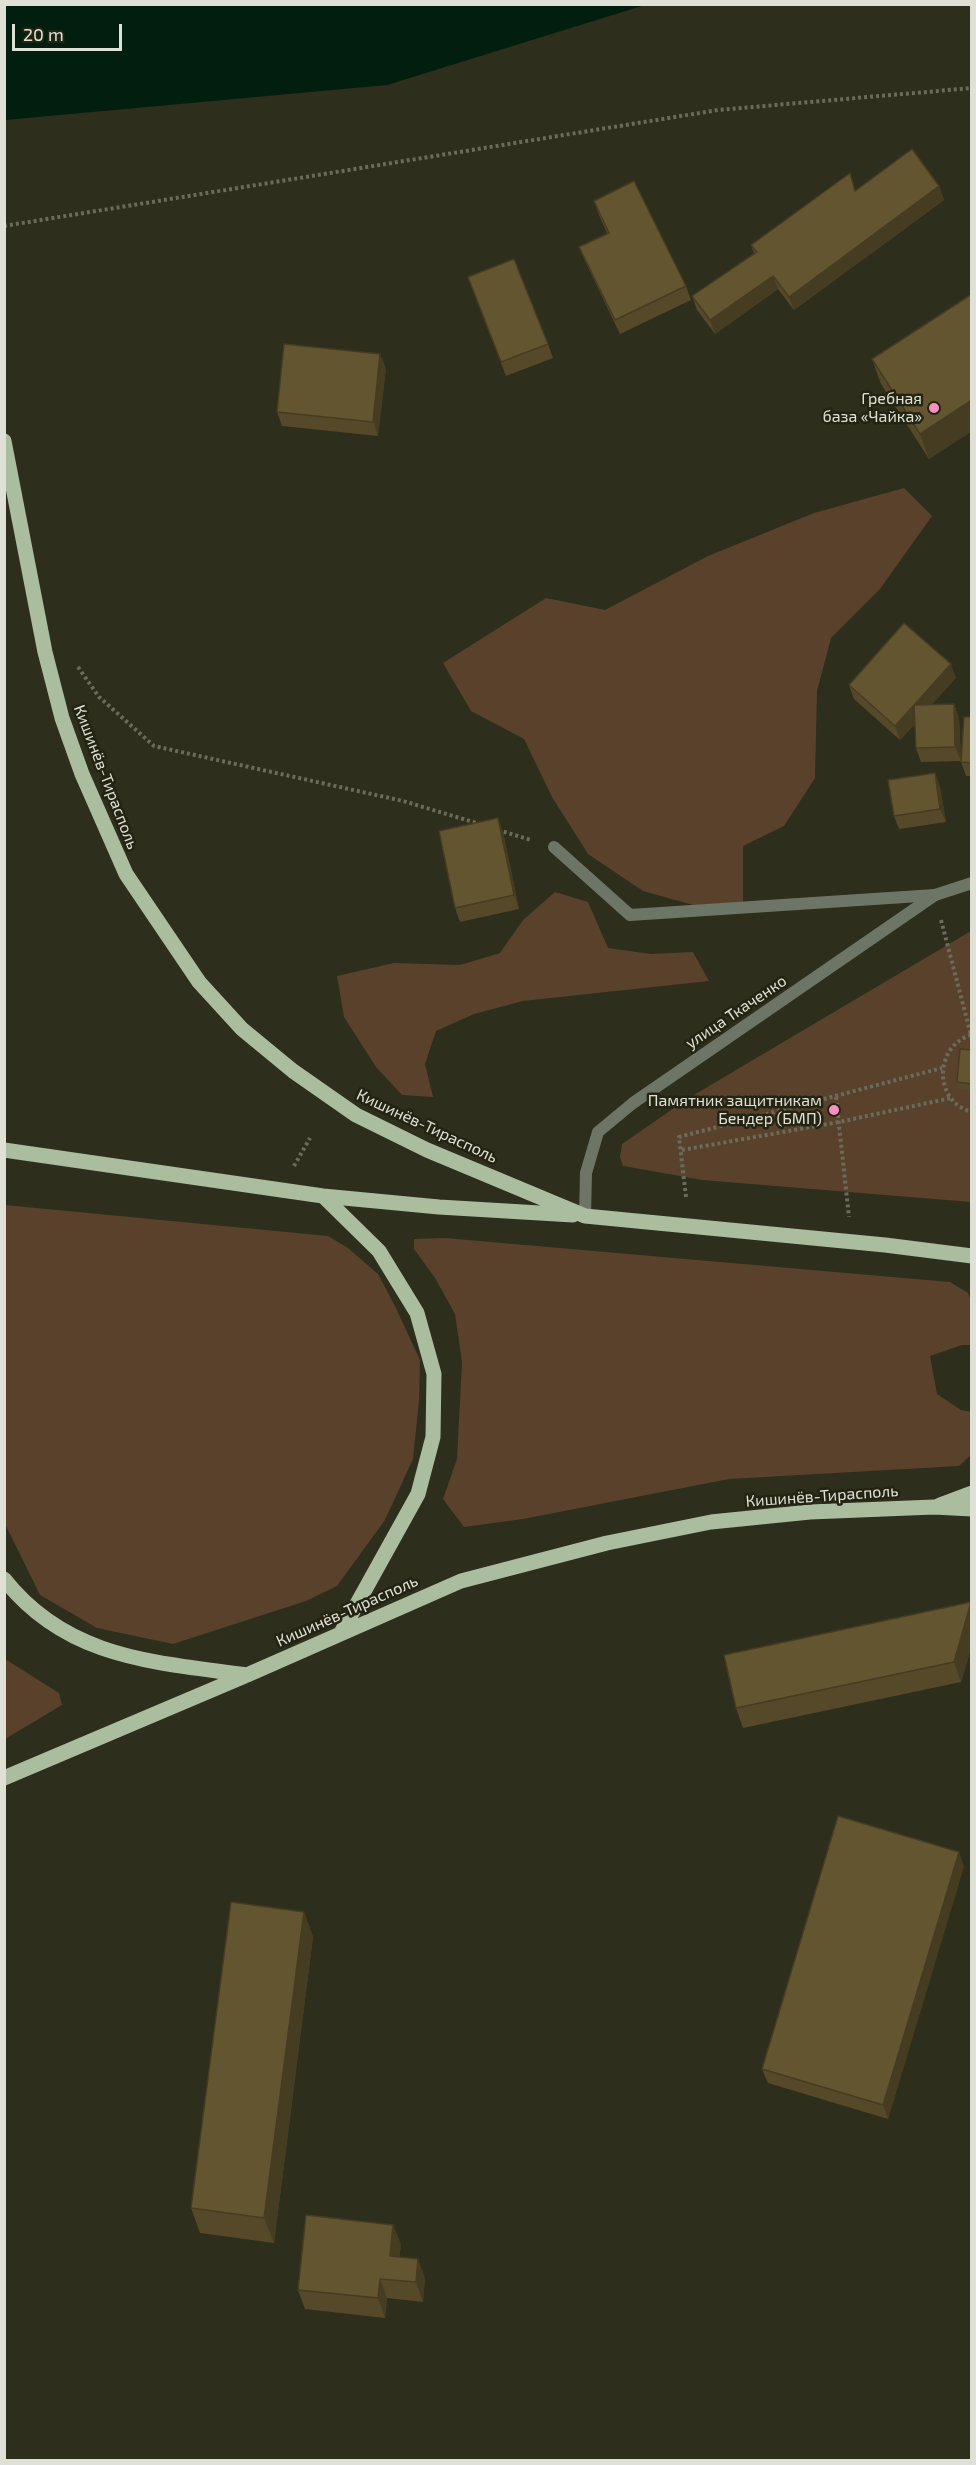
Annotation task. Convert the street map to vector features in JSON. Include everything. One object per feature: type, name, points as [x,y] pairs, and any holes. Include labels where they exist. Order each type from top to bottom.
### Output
[{"type":"main road","name":"Кишинёв-Тирасполь","points":[[4,441],[45,652],[62,718],[82,774],[126,874],[199,982],[242,1029],[293,1071],[356,1115],[428,1150],[585,1216],[972,1256]]},
{"type":"main road","points":[[4,1150],[323,1196],[439,1207],[585,1216]]},
{"type":"main road","points":[[323,1196],[379,1251],[417,1313],[434,1374],[433,1437],[418,1494],[342,1631]]},
{"type":"main road","points":[[934,1507],[972,1493]]},
{"type":"main road","name":"Кишинёв-Тирасполь","points":[[4,1778],[461,1581],[607,1543],[711,1522],[810,1512],[934,1507]]},
{"type":"main road","points":[[934,1507],[972,1509]]},
{"type":"main road","points":[[4,1579],[19,1597],[44,1619],[95,1646],[127,1657],[247,1675]]},
{"type":"street","points":[[554,847],[630,915],[935,895]]},
{"type":"street","name":"улица Ткаченко","points":[[585,1216],[586,1173],[598,1132],[633,1103],[935,895],[972,883]]},
{"type":"path","points":[[4,226],[718,110],[972,88]]},
{"type":"path","points":[[72,658],[99,697],[154,746],[403,801],[554,847]]},
{"type":"path","points":[[935,895],[971,1035],[954,1045],[946,1055],[942,1068],[942,1081],[955,1104],[972,1112]]},
{"type":"path","points":[[686,1197],[679,1137],[942,1068]]},
{"type":"path","points":[[836,1097],[852,1242]]},
{"type":"path","points":[[682,1150],[839,1122],[951,1098]]},
{"type":"path","points":[[294,1167],[310,1138]]},
{"type":"shaded area","points":[[4,5],[645,5],[387,85],[5,120]]},
{"type":"shaded area","points":[[904,488],[932,516],[880,589],[831,638],[817,691],[815,778],[784,826],[743,846],[743,902],[693,905],[643,891],[588,854],[552,797],[524,739],[471,711],[443,663],[546,598],[605,610],[708,556],[814,513]]},
{"type":"shaded area","points":[[555,892],[588,902],[608,948],[651,954],[693,952],[709,981],[523,1001],[474,1014],[436,1031],[425,1064],[433,1097],[402,1095],[376,1067],[344,1017],[337,976],[394,963],[460,965],[500,953],[523,920]]},
{"type":"shaded area","points":[[971,931],[971,1202],[702,1180],[623,1166],[620,1157],[622,1144],[687,1099]]},
{"type":"shaded area","points":[[5,1205],[328,1236],[348,1248],[378,1274],[420,1360],[419,1401],[413,1459],[385,1520],[337,1586],[306,1601],[173,1644],[97,1628],[40,1595],[5,1524]]},
{"type":"shaded area","points":[[445,1238],[950,1282],[968,1293],[971,1300],[971,1345],[962,1345],[930,1356],[937,1394],[961,1410],[971,1412],[971,1455],[959,1466],[729,1479],[523,1519],[464,1527],[443,1499],[457,1459],[462,1362],[455,1314],[435,1278],[414,1249],[414,1239]]},
{"type":"shaded area","points":[[5,1659],[59,1693],[62,1705],[5,1739]]},
{"type":"building","points":[[912,149],[939,186],[789,297],[773,276],[710,320],[692,296],[757,252],[751,245],[850,173],[855,191]]},
{"type":"building","points":[[634,181],[686,286],[615,320],[579,247],[609,233],[594,201]]},
{"type":"building","points":[[514,259],[548,344],[501,362],[468,277]]},
{"type":"building","name":"Гребная база «Чайка»","points":[[972,294],[972,400],[920,434],[872,359]]},
{"type":"building","points":[[284,344],[380,354],[373,422],[277,412]]},
{"type":"building","points":[[904,623],[951,664],[895,726],[849,685]]},
{"type":"building","points":[[954,704],[955,747],[916,748],[914,705]]},
{"type":"building","points":[[964,717],[972,717],[972,763],[961,762]]},
{"type":"building","points":[[935,773],[940,809],[894,816],[888,780]]},
{"type":"building","points":[[498,818],[514,895],[455,908],[439,831]]},
{"type":"building","points":[[960,1049],[972,1050],[972,1084],[957,1082]]},
{"type":"building","points":[[971,1602],[954,1662],[736,1708],[724,1655]]},
{"type":"building","points":[[838,1816],[959,1852],[883,2105],[762,2069]]},
{"type":"building","points":[[231,1902],[304,1912],[264,2218],[191,2208]]},
{"type":"building","points":[[306,2215],[393,2225],[390,2256],[418,2259],[416,2282],[380,2279],[378,2298],[298,2290]]},
{"type":"place","name":"Гребная база «Чайка»","points":[[934,408]]},
{"type":"place","name":"Памятник защитникам Бендер (БМП)","points":[[834,1110]]}]
